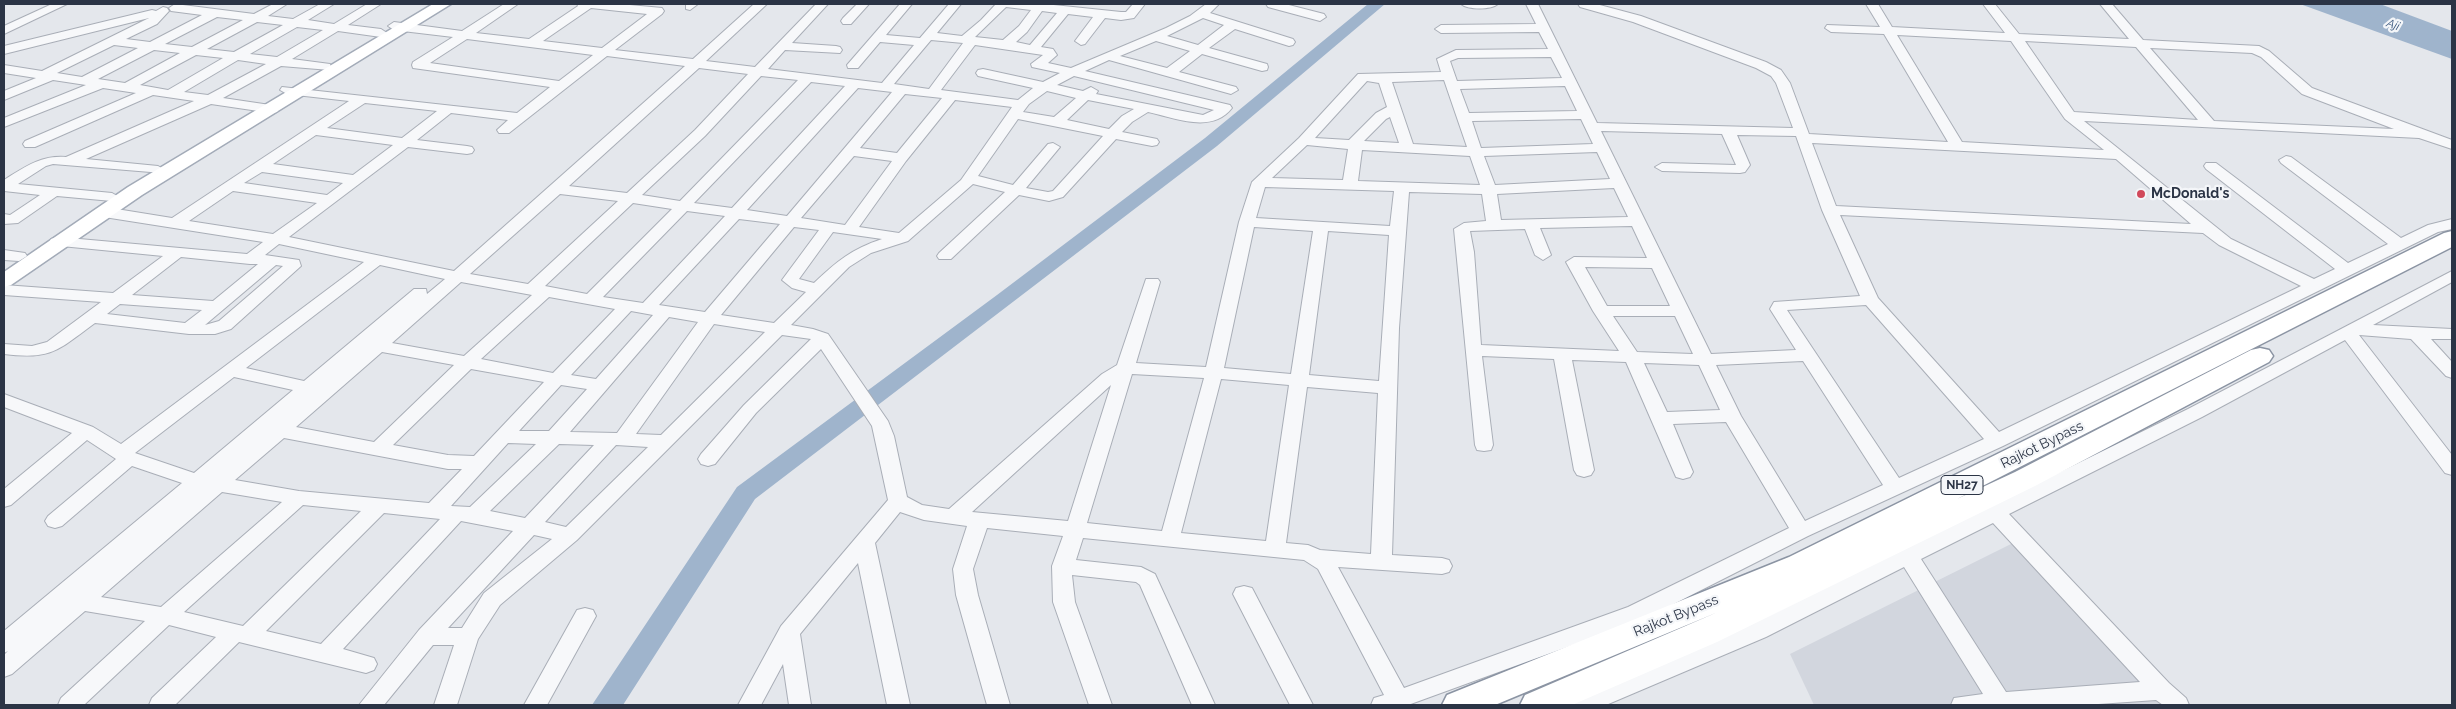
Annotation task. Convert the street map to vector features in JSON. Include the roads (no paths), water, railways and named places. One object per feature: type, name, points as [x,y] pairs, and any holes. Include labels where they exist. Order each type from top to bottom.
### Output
[{"type":"highway","name":"Rajkot Bypass","points":[[1459,705],[1800,565],[2452,238]]},
{"type":"highway","name":"Rajkot Bypass","points":[[1537,705],[1705,634],[2025,479],[2372,296],[2452,258]]},
{"type":"main road","points":[[4,281],[158,170],[294,91],[394,29],[428,4]]},
{"type":"main road","points":[[294,91],[325,67],[442,4]]},
{"type":"main road","points":[[4,266],[11,255],[108,205],[265,108]]},
{"type":"street","points":[[4,30],[55,4]]},
{"type":"street","points":[[4,50],[192,4]]},
{"type":"street","points":[[127,87],[281,4]]},
{"type":"street","points":[[170,94],[328,4]]},
{"type":"street","points":[[69,162],[209,100],[280,61],[375,4]]},
{"type":"street","points":[[512,4],[418,65],[561,85]]},
{"type":"street","points":[[504,130],[601,52],[658,11],[638,6],[584,4]]},
{"type":"street","points":[[532,43],[589,4]]},
{"type":"street","points":[[4,644],[309,388],[557,189],[690,63],[747,4]]},
{"type":"street","points":[[4,668],[379,346],[451,275],[690,63],[761,4]]},
{"type":"street","points":[[379,448],[468,362],[630,198],[700,133],[822,4]]},
{"type":"street","points":[[847,21],[863,4]]},
{"type":"street","points":[[853,65],[906,4]]},
{"type":"street","points":[[886,86],[955,4]]},
{"type":"street","points":[[933,92],[967,40],[1002,4]]},
{"type":"street","points":[[1008,4],[1066,8],[1090,7],[1102,14],[1130,15],[1139,4]]},
{"type":"street","points":[[446,705],[468,637],[492,599],[570,536],[843,264],[866,250],[902,238],[971,179],[1017,109],[1044,88],[1107,56],[1189,22],[1213,4]]},
{"type":"street","points":[[1272,4],[1315,15],[1325,4]]},
{"type":"street","points":[[1467,4],[1492,4]]},
{"type":"street","points":[[1532,4],[1554,53],[1589,121],[1600,148],[1732,416],[1801,531]]},
{"type":"street","points":[[1584,4],[1637,19],[1769,69],[1781,78],[1830,210],[1870,300],[1996,441]]},
{"type":"street","points":[[1872,4],[1957,144]]},
{"type":"street","points":[[1990,4],[2070,116],[2120,155],[2207,229],[2226,242],[2313,286]]},
{"type":"street","points":[[2106,4],[2141,42],[2210,125]]},
{"type":"street","points":[[1006,44],[1046,6]]},
{"type":"street","points":[[1033,49],[1066,8]]},
{"type":"street","points":[[4,96],[153,21],[169,10],[214,13],[334,27],[394,29],[532,43],[933,92],[1017,109],[1057,122],[1152,142]]},
{"type":"street","points":[[84,81],[214,13]]},
{"type":"street","points":[[1081,42],[1102,14]]},
{"type":"street","points":[[1201,14],[1288,42]]},
{"type":"street","points":[[1169,74],[1232,25]]},
{"type":"street","points":[[1441,29],[1543,28]]},
{"type":"street","points":[[1831,28],[2255,49],[2266,54],[2307,91],[2452,145]]},
{"type":"street","points":[[1155,37],[1262,67]]},
{"type":"street","points":[[876,38],[967,40],[1033,49],[1052,54],[1038,62],[1040,65],[1225,108],[1208,119],[1044,88],[983,73]]},
{"type":"street","points":[[112,41],[325,67]]},
{"type":"street","points":[[782,46],[836,50]]},
{"type":"street","points":[[1494,225],[1489,190],[1443,59],[1456,54],[1554,53]]},
{"type":"street","points":[[1107,56],[1231,90]]},
{"type":"street","points":[[6,70],[265,108]]},
{"type":"street","points":[[1170,538],[1214,373],[1247,222],[1259,182],[1304,141],[1363,77],[1570,82]]},
{"type":"street","points":[[591,300],[808,78]]},
{"type":"street","points":[[1381,78],[1385,81],[1407,147]]},
{"type":"street","points":[[1057,122],[1104,79]]},
{"type":"street","points":[[325,654],[466,514],[554,438],[600,385],[657,308],[736,213],[855,83]]},
{"type":"street","points":[[4,123],[101,84]]},
{"type":"street","points":[[370,705],[427,636],[530,525],[616,439],[710,317],[902,89]]},
{"type":"street","points":[[30,144],[152,91]]},
{"type":"street","points":[[294,91],[520,117]]},
{"type":"street","points":[[849,230],[901,158],[952,95]]},
{"type":"street","points":[[176,223],[360,100]]},
{"type":"street","points":[[971,179],[1053,197],[1127,119],[1146,108]]},
{"type":"street","points":[[1350,185],[1354,145],[1381,116],[1394,109]]},
{"type":"street","points":[[250,258],[330,200],[447,110]]},
{"type":"street","points":[[2070,116],[2210,125],[2421,134]]},
{"type":"street","points":[[1464,117],[1589,121],[2120,155]]},
{"type":"street","points":[[1662,167],[1740,169],[1743,165],[1727,129]]},
{"type":"street","points":[[314,131],[467,150]]},
{"type":"street","points":[[1304,141],[1477,152],[1600,148]]},
{"type":"street","points":[[945,256],[1016,190],[1053,147]]},
{"type":"street","points":[[851,151],[901,158]]},
{"type":"street","points":[[4,187],[41,162],[53,160],[158,170]]},
{"type":"street","points":[[2286,160],[2399,244]]},
{"type":"street","points":[[2211,166],[2346,270]]},
{"type":"street","points":[[259,167],[356,180]]},
{"type":"street","points":[[1259,182],[1489,190],[1618,183]]},
{"type":"street","points":[[231,186],[330,200]]},
{"type":"street","points":[[4,187],[54,192],[176,223],[276,239],[451,275],[540,289],[591,300],[628,306],[657,308],[814,334],[822,338],[880,425],[885,436],[898,500],[916,512],[979,520],[1303,551],[1319,558],[1326,564],[1390,702],[1636,613],[1801,531],[1996,441],[2399,244],[2433,228],[2452,224]]},
{"type":"street","points":[[1381,562],[1387,388],[1397,231],[1402,188]]},
{"type":"street","points":[[557,189],[902,238]]},
{"type":"street","points":[[7,222],[54,192]]},
{"type":"street","points":[[1830,210],[2207,229]]},
{"type":"street","points":[[1484,446],[1473,350],[1466,252],[1462,229],[1469,226],[1636,221]]},
{"type":"street","points":[[1247,222],[1397,231]]},
{"type":"street","points":[[1532,224],[1543,255]]},
{"type":"street","points":[[1275,548],[1321,226]]},
{"type":"street","points":[[818,288],[798,285],[790,280],[829,227]]},
{"type":"street","points":[[57,242],[273,260],[288,262],[293,266],[225,325],[210,330],[91,317]]},
{"type":"street","points":[[4,349],[44,350],[62,340],[178,252]]},
{"type":"street","points":[[55,521],[125,456],[378,259]]},
{"type":"street","points":[[189,329],[273,260]]},
{"type":"street","points":[[1657,263],[1574,262],[1601,311],[1633,358],[1661,418],[1683,472]]},
{"type":"street","points":[[1583,705],[1758,631],[2196,413],[2452,276]]},
{"type":"street","points":[[1100,705],[1064,602],[1062,566],[1076,528],[1152,282]]},
{"type":"street","points":[[4,290],[218,306]]},
{"type":"street","points":[[1870,300],[1780,306],[1778,309],[1895,488]]},
{"type":"street","points":[[434,511],[628,306]]},
{"type":"street","points":[[1601,311],[1680,311]]},
{"type":"street","points":[[2351,330],[2452,334]]},
{"type":"street","points":[[2351,330],[2452,468]]},
{"type":"street","points":[[2416,334],[2452,372]]},
{"type":"street","points":[[708,459],[750,410],[822,338]]},
{"type":"street","points":[[379,346],[557,379],[600,385]]},
{"type":"street","points":[[1473,350],[1704,360],[1807,355]]},
{"type":"street","points":[[1562,354],[1584,470]]},
{"type":"street","points":[[953,517],[1108,378],[1126,368],[1214,373],[1387,388]]},
{"type":"street","points":[[233,371],[309,388]]},
{"type":"street","points":[[4,400],[86,431],[125,456],[197,481],[299,498],[466,514],[530,525],[570,536]]},
{"type":"street","points":[[1661,418],[1732,416]]},
{"type":"street","points":[[4,500],[86,431]]},
{"type":"street","points":[[281,431],[448,462],[480,463]]},
{"type":"street","points":[[503,437],[665,442]]},
{"type":"street","points":[[69,705],[165,616],[299,498]]},
{"type":"street","points":[[749,705],[789,632],[898,500]]},
{"type":"street","points":[[163,705],[379,506]]},
{"type":"street","points":[[1995,512],[2170,698]]},
{"type":"street","points":[[979,520],[965,561],[964,578],[998,705]]},
{"type":"street","points":[[864,542],[899,705]]},
{"type":"street","points":[[1908,556],[2001,704]]},
{"type":"street","points":[[1319,558],[1442,566]]},
{"type":"street","points":[[1062,566],[1141,576],[1148,580],[1203,705]]},
{"type":"street","points":[[1244,594],[1302,705]]},
{"type":"street","points":[[81,602],[165,616],[366,664]]},
{"type":"street","points":[[535,705],[585,616]]},
{"type":"street","points":[[789,632],[800,705]]},
{"type":"street","points":[[427,636],[468,637]]},
{"type":"street","points":[[1962,705],[2170,698]]},
{"type":"water","name":"Aji","points":[[2300,4],[2380,4],[2452,31],[2452,59]]},
{"type":"waterway","points":[[607,705],[746,493],[1005,300],[1211,142],[1377,4]]},
{"type":"place","name":"McDonald's","points":[[2141,194]]}]
